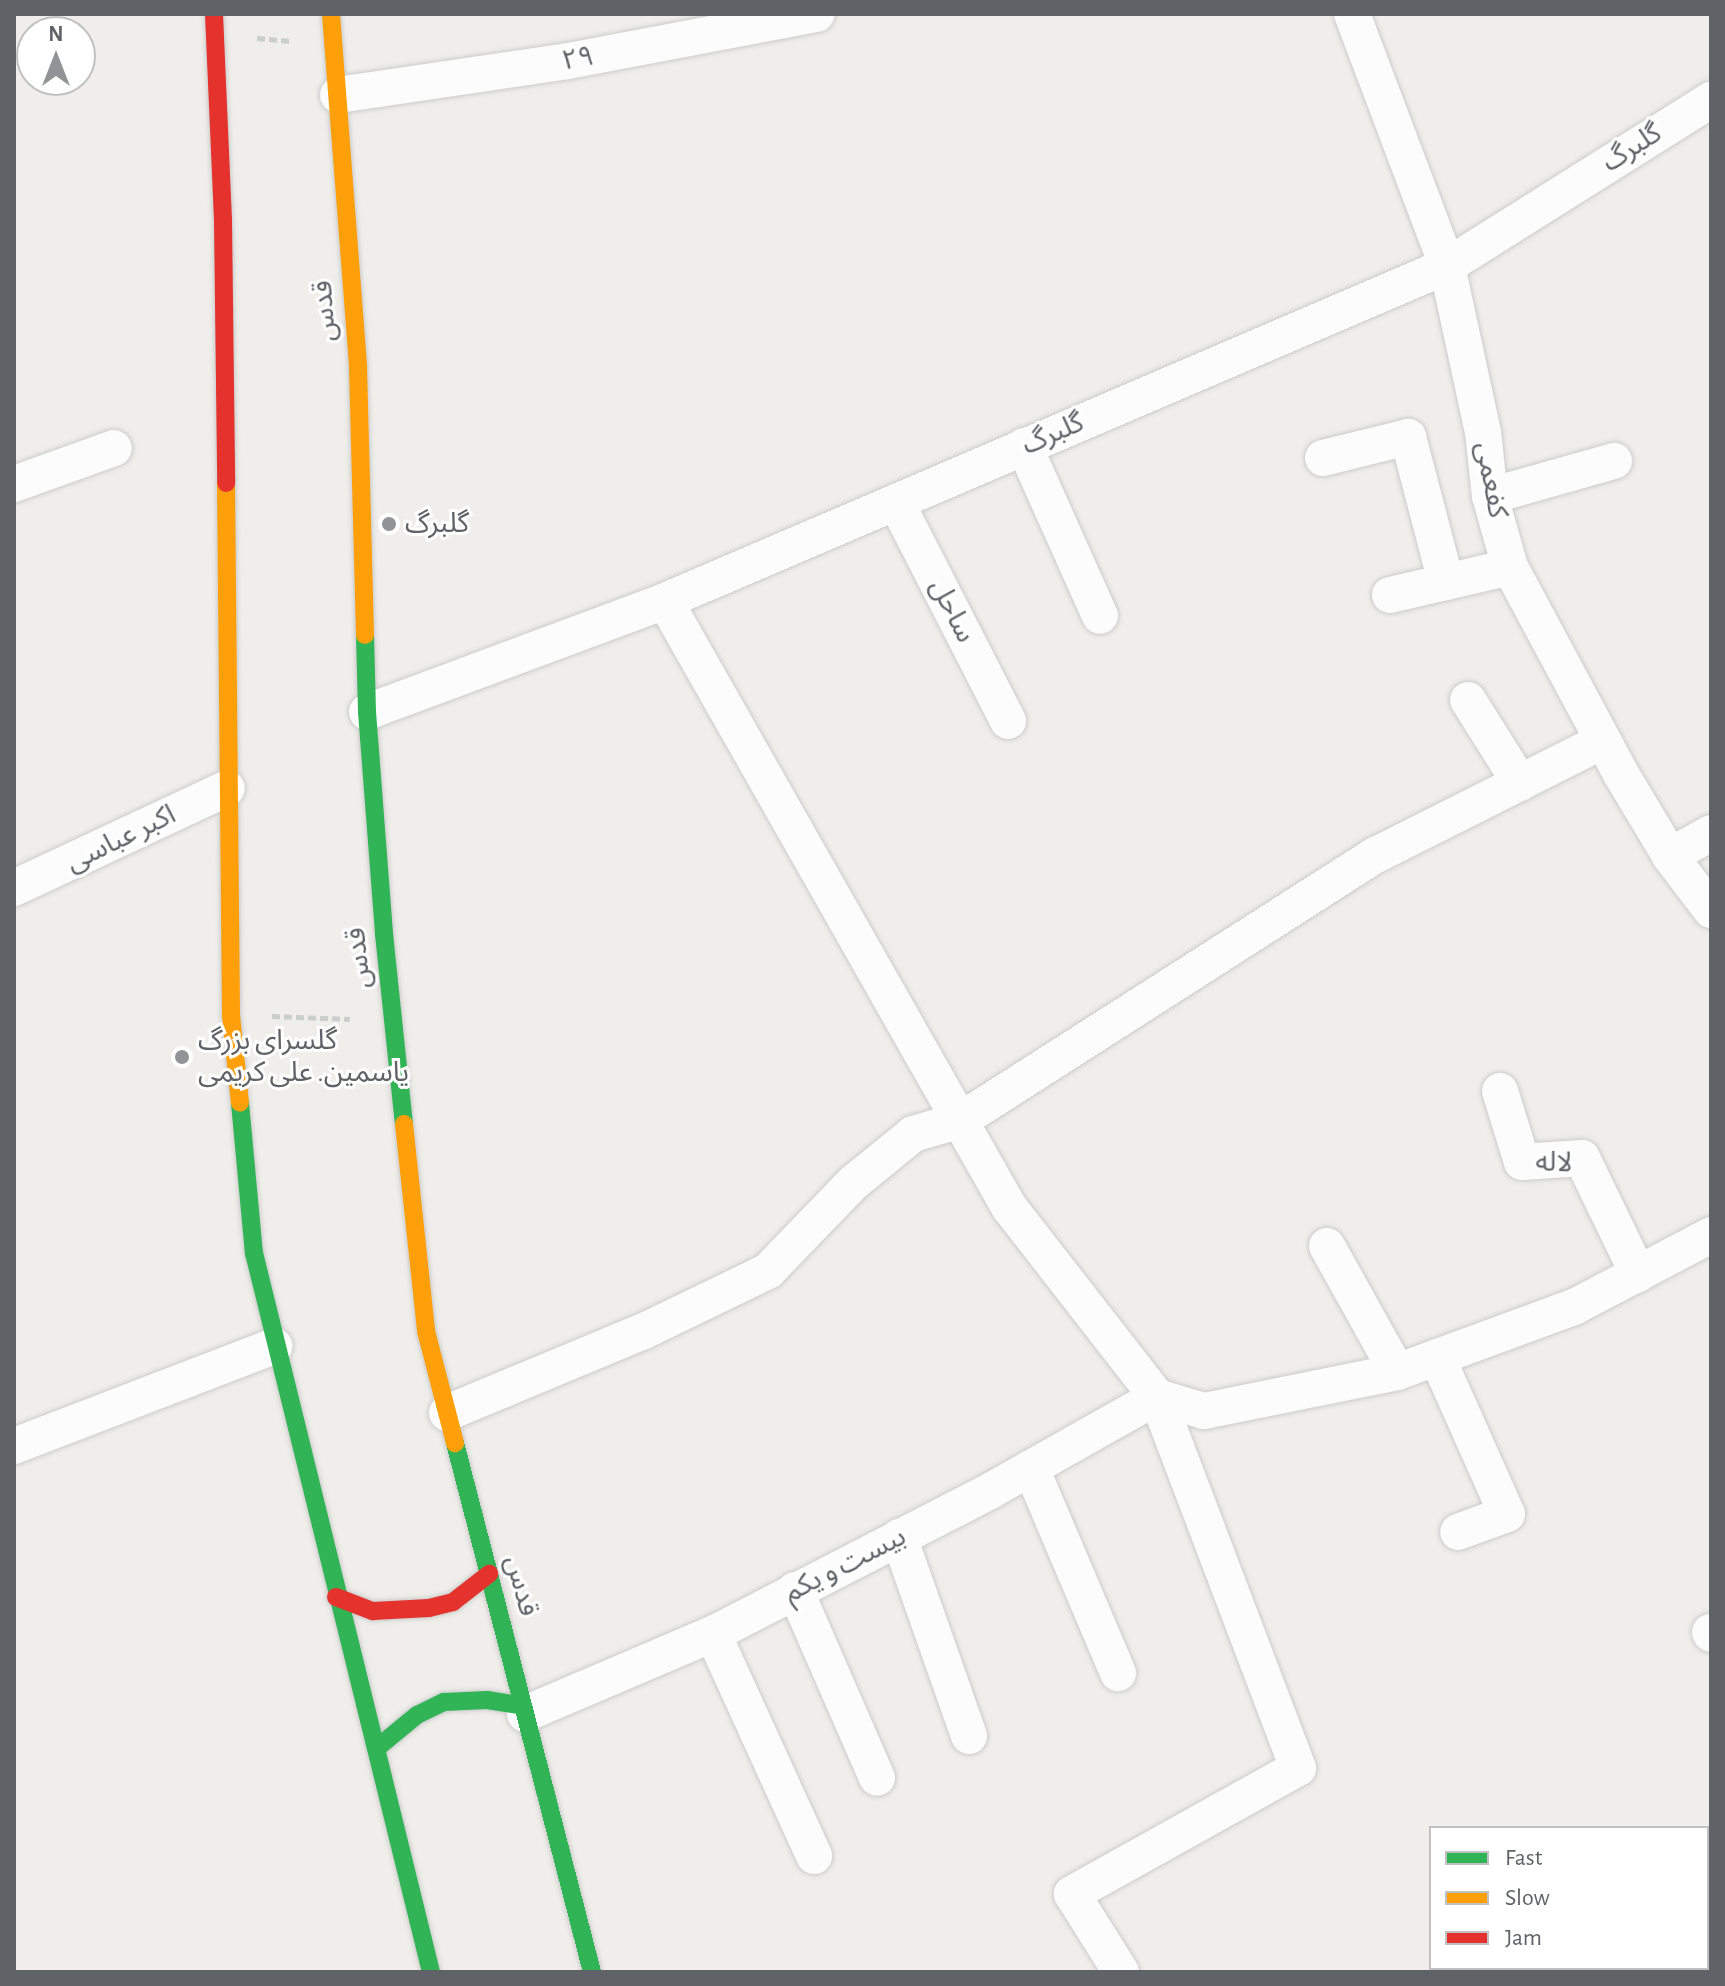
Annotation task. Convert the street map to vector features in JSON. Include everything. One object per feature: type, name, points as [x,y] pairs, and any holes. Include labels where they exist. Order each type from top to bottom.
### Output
[{"type":"main road","points":[[214,14],[223,220],[231,1015],[254,1253],[274,1346],[431,1972]]},
{"type":"main road","name":"قدس","points":[[331,14],[358,367],[367,712],[393,1020],[426,1331],[592,1972]]},
{"type":"main road","points":[[336,1597],[373,1611],[429,1608],[453,1602],[489,1574]]},
{"type":"main road","points":[[377,1748],[417,1715],[444,1702],[487,1700],[524,1710]]},
{"type":"street","name":"۲۹","points":[[338,95],[568,61],[817,14]]},
{"type":"street","name":"کفعمی","points":[[1352,14],[1447,266],[1483,432],[1490,496],[1510,567],[1603,741],[1670,856],[1711,910]]},
{"type":"street","name":"گلبرگ","points":[[367,712],[665,601],[1447,266],[1711,100]]},
{"type":"street","points":[[1323,458],[1408,437],[1446,582]]},
{"type":"street","points":[[1024,446],[1100,616]]},
{"type":"street","points":[[14,484],[114,448]]},
{"type":"street","points":[[1490,496],[1614,461]]},
{"type":"street","name":"ساحل","points":[[896,502],[1008,721]]},
{"type":"street","points":[[1390,595],[1510,567]]},
{"type":"street","points":[[665,601],[1009,1207],[1157,1397],[1298,1768],[1072,1894],[1121,1972]]},
{"type":"street","points":[[1468,700],[1520,783]]},
{"type":"street","points":[[447,1413],[644,1331],[768,1271],[853,1183],[913,1134],[961,1120],[1376,855],[1603,741]]},
{"type":"street","name":"اکبر عباسی","points":[[14,888],[227,788]]},
{"type":"street","points":[[1670,856],[1711,833]]},
{"type":"street","name":"لاله","points":[[1500,1091],[1522,1162],[1582,1158],[1638,1274]]},
{"type":"street","points":[[1157,1397],[1204,1411],[1397,1372],[1574,1307],[1711,1235]]},
{"type":"street","points":[[1327,1246],[1397,1372]]},
{"type":"street","points":[[14,1446],[274,1346]]},
{"type":"street","points":[[1437,1357],[1507,1514],[1458,1532]]},
{"type":"street","name":"بیست و یکم","points":[[524,1710],[713,1634],[1031,1468],[1157,1397]]},
{"type":"street","points":[[1031,1468],[1118,1673]]},
{"type":"street","points":[[899,1537],[969,1736]]},
{"type":"street","points":[[795,1590],[877,1778]]},
{"type":"street","points":[[713,1634],[814,1856]]},
{"type":"path","points":[[216,35],[334,44]]},
{"type":"path","points":[[231,1015],[393,1020]]},
{"type":"traffic: fast","points":[[365,635],[367,712],[384,934],[404,1124]]},
{"type":"traffic: fast","points":[[240,1103],[254,1253],[431,1972]]},
{"type":"traffic: fast","points":[[455,1443],[592,1972]]},
{"type":"traffic: fast","points":[[377,1748],[417,1715],[444,1702],[487,1700],[523,1706]]},
{"type":"traffic: slow","points":[[331,14],[358,367],[365,635]]},
{"type":"traffic: slow","points":[[226,483],[231,1015],[240,1103]]},
{"type":"traffic: slow","points":[[404,1124],[426,1331],[455,1443]]},
{"type":"traffic: jam","points":[[214,14],[223,220],[226,483]]},
{"type":"traffic: jam","points":[[336,1597],[373,1611],[429,1608],[453,1602],[489,1574]]},
{"type":"place","name":"گلبرگ","points":[[389,524]]},
{"type":"place","name":"گلسرای بزرگ یاسمین. علی کریمی","points":[[182,1057]]}]
